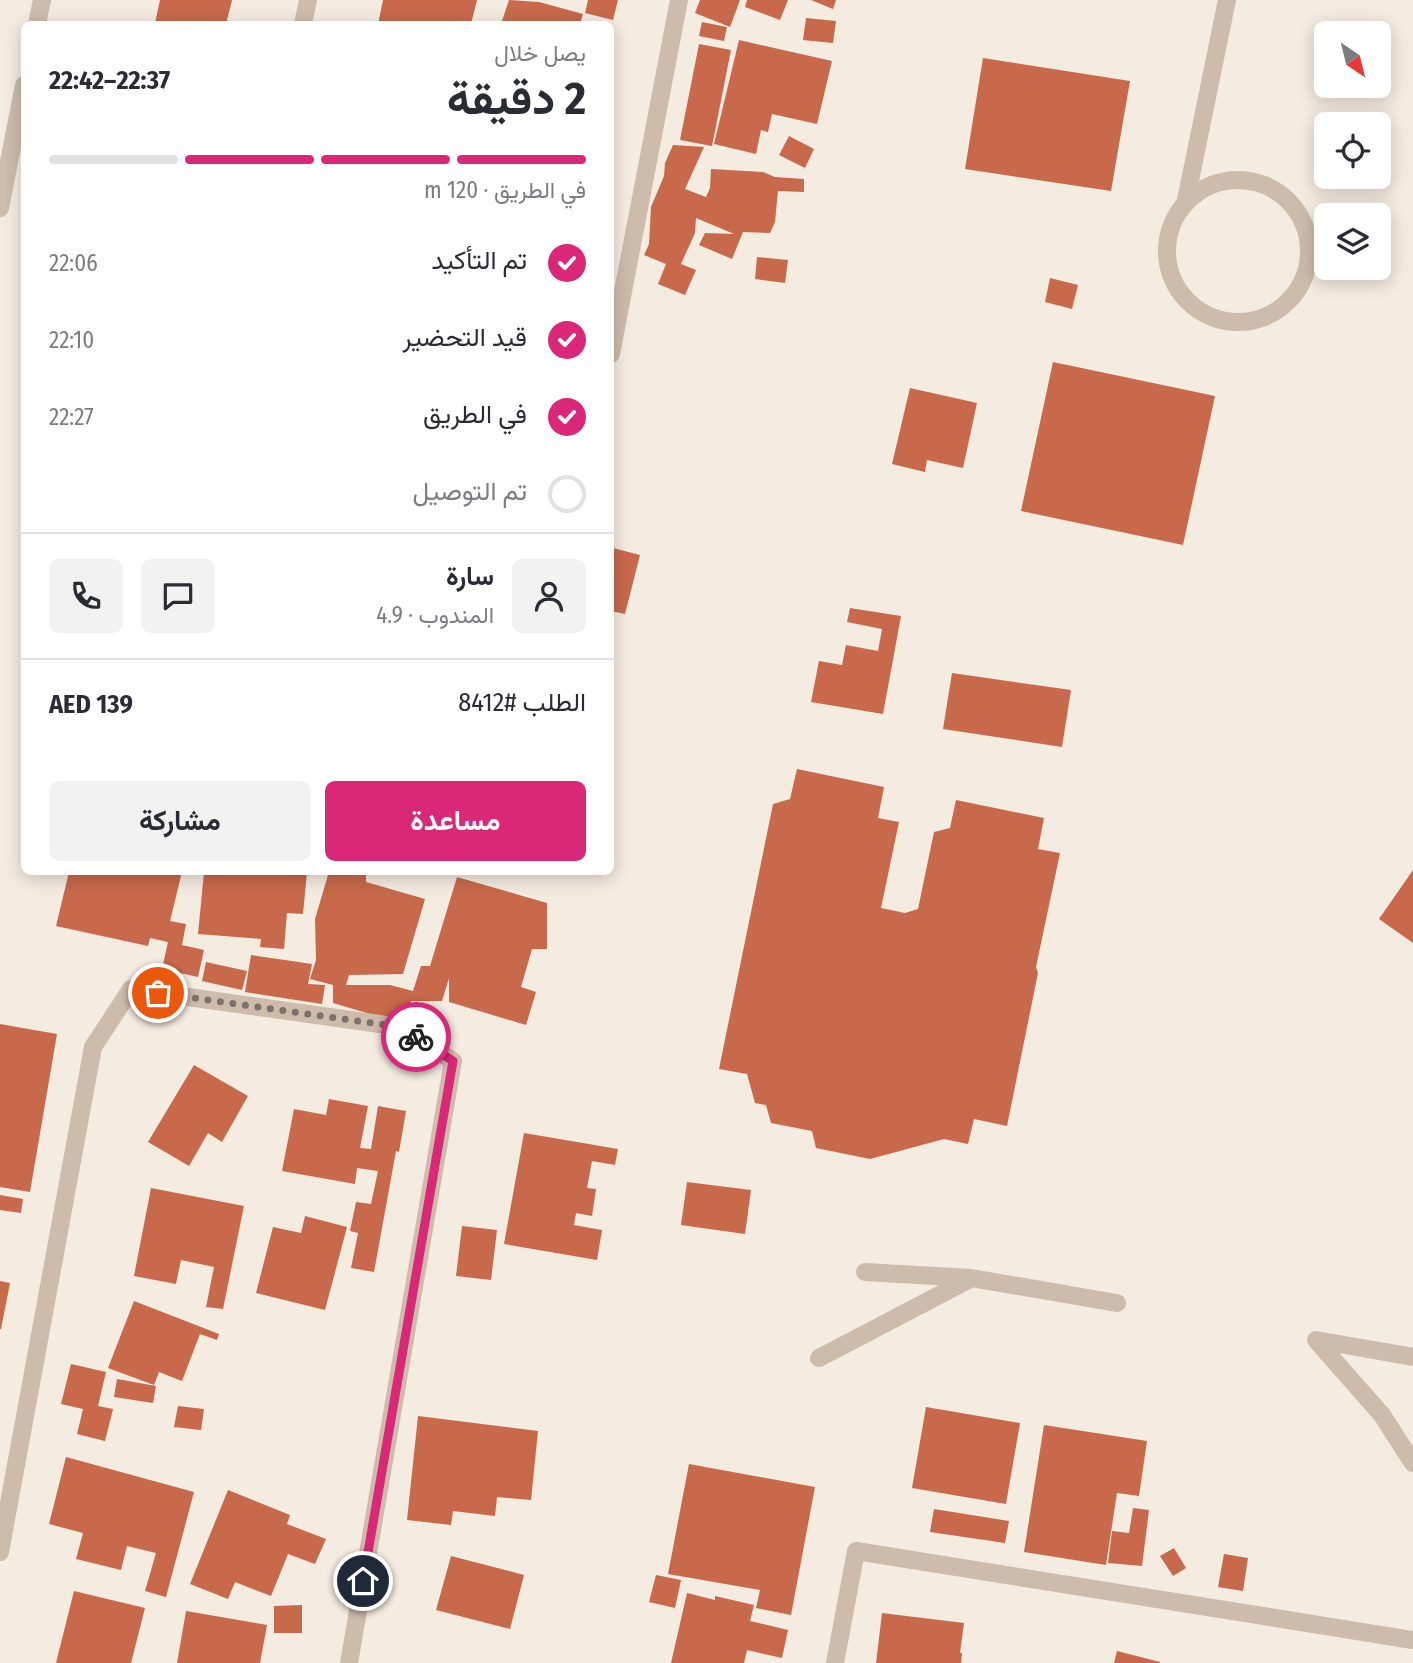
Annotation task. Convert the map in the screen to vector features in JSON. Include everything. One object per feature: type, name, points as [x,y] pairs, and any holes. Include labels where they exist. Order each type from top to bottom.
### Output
[{"type":"street","points":[[38,21],[42,0]]},
{"type":"street","points":[[304,21],[309,0]]},
{"type":"street","points":[[614,338],[679,0]]},
{"type":"street","points":[[1186,200],[1230,179],[1267,185],[1288,199],[1303,219],[1311,247],[1301,287],[1264,319],[1211,319],[1192,308],[1178,294],[1169,275],[1166,238],[1186,200],[1227,0]]},
{"type":"street","points":[[0,208],[21,100]]},
{"type":"street","points":[[0,1552],[93,1048],[131,989],[401,1027],[453,1061],[349,1663]]},
{"type":"street","points":[[865,1272],[971,1278],[1117,1303]]},
{"type":"street","points":[[818,1358],[971,1278]]},
{"type":"street","points":[[1413,1357],[1316,1339],[1382,1415],[1413,1463]]},
{"type":"street","points":[[835,1663],[856,1551],[1413,1640]]},
{"type":"building","points":[[160,0],[232,0],[227,21],[155,21]]},
{"type":"building","points":[[383,0],[477,0],[472,21],[379,21]]},
{"type":"building","points":[[509,0],[539,2],[583,14],[581,21],[502,21]]},
{"type":"building","points":[[588,0],[618,0],[613,20],[585,13]]},
{"type":"building","points":[[700,0],[740,0],[730,27],[695,13]]},
{"type":"building","points":[[747,0],[788,0],[780,20],[745,7]]},
{"type":"building","points":[[811,0],[836,0],[833,9]]},
{"type":"building","points":[[806,18],[836,21],[833,43],[803,40]]},
{"type":"building","points":[[702,22],[727,27],[724,41],[699,36]]},
{"type":"building","points":[[739,40],[832,61],[817,124],[772,114],[768,132],[761,130],[756,154],[714,144]]},
{"type":"building","points":[[699,44],[731,50],[712,146],[680,140]]},
{"type":"building","points":[[983,58],[1130,81],[1111,191],[965,169]]},
{"type":"building","points":[[789,136],[814,149],[805,168],[779,155]]},
{"type":"building","points":[[673,145],[704,147],[685,189],[706,197],[710,188],[711,169],[763,172],[775,177],[804,179],[804,192],[778,191],[775,222],[770,233],[743,232],[732,259],[699,245],[705,233],[734,234],[696,218],[695,233],[681,264],[696,270],[685,295],[658,284],[666,264],[644,255],[649,244],[651,207]]},
{"type":"building","points":[[757,257],[788,260],[785,283],[755,279]]},
{"type":"building","points":[[1050,278],[1078,285],[1072,309],[1045,302]]},
{"type":"building","points":[[1053,362],[1215,396],[1183,545],[1021,511]]},
{"type":"building","points":[[910,388],[977,403],[963,468],[927,460],[925,472],[892,464]]},
{"type":"building","points":[[614,548],[640,555],[625,614],[614,612]]},
{"type":"building","points":[[850,608],[901,616],[883,714],[811,702],[819,661],[842,665],[846,645],[878,651],[882,629],[847,622]]},
{"type":"building","points":[[952,673],[1071,690],[1062,747],[943,729]]},
{"type":"building","points":[[797,769],[884,787],[878,818],[899,822],[881,908],[905,913],[918,909],[934,832],[950,828],[956,800],[1044,818],[1038,849],[1060,853],[1007,1126],[974,1119],[968,1144],[944,1139],[870,1159],[816,1148],[812,1131],[771,1123],[766,1105],[755,1103],[747,1074],[719,1069],[773,804],[790,799]]},
{"type":"building","points":[[1413,870],[1413,943],[1379,919]]},
{"type":"building","points":[[68,875],[181,875],[170,921],[186,924],[182,945],[204,950],[198,977],[162,969],[168,942],[150,938],[148,946],[56,926]]},
{"type":"building","points":[[204,875],[307,875],[303,914],[287,913],[284,949],[260,947],[261,939],[198,934]]},
{"type":"building","points":[[328,875],[366,875],[366,882],[425,899],[403,974],[349,975],[346,985],[390,985],[413,991],[421,966],[430,966],[457,877],[547,903],[547,949],[532,949],[521,987],[536,992],[526,1025],[449,1002],[449,978],[442,1001],[411,1001],[404,1024],[333,1003],[333,985],[310,979],[316,960],[315,919]]},
{"type":"building","points":[[251,955],[312,964],[308,984],[325,985],[322,1004],[245,992]]},
{"type":"building","points":[[206,962],[247,971],[242,990],[202,981]]},
{"type":"building","points":[[0,1024],[57,1034],[30,1192],[0,1187]]},
{"type":"building","points":[[194,1065],[248,1096],[222,1142],[208,1133],[189,1166],[148,1142]]},
{"type":"building","points":[[329,1099],[368,1106],[360,1148],[371,1149],[378,1106],[406,1111],[374,1272],[351,1268],[358,1233],[350,1231],[356,1202],[371,1204],[378,1171],[357,1168],[355,1184],[282,1171],[294,1109],[326,1115]]},
{"type":"building","points":[[524,1133],[618,1149],[615,1165],[592,1161],[587,1188],[596,1189],[592,1216],[576,1213],[574,1225],[602,1230],[597,1260],[504,1244]]},
{"type":"building","points":[[687,1182],[751,1190],[745,1234],[681,1225]]},
{"type":"building","points":[[151,1188],[244,1206],[223,1309],[206,1307],[214,1267],[181,1260],[176,1284],[134,1276]]},
{"type":"building","points":[[0,1195],[23,1199],[21,1213],[0,1210]]},
{"type":"building","points":[[305,1216],[347,1227],[325,1310],[256,1293],[273,1227],[301,1233]]},
{"type":"building","points":[[462,1226],[497,1230],[491,1280],[456,1276]]},
{"type":"building","points":[[0,1281],[10,1283],[1,1329],[0,1329]]},
{"type":"building","points":[[134,1301],[219,1334],[217,1340],[200,1334],[182,1381],[159,1372],[154,1385],[108,1368]]},
{"type":"building","points":[[71,1364],[106,1372],[98,1406],[113,1409],[105,1441],[77,1434],[83,1409],[61,1404]]},
{"type":"building","points":[[117,1379],[156,1386],[153,1403],[114,1397]]},
{"type":"building","points":[[178,1406],[204,1409],[201,1430],[174,1427]]},
{"type":"building","points":[[926,1407],[1020,1423],[1006,1504],[912,1488]]},
{"type":"building","points":[[418,1416],[538,1431],[531,1500],[497,1497],[495,1516],[453,1511],[451,1525],[407,1520]]},
{"type":"building","points":[[1044,1425],[1147,1441],[1139,1496],[1117,1493],[1106,1565],[1024,1552]]},
{"type":"building","points":[[66,1457],[194,1492],[166,1597],[145,1591],[156,1553],[127,1546],[121,1570],[76,1559],[83,1533],[49,1524]]},
{"type":"building","points":[[689,1464],[815,1487],[791,1615],[756,1608],[760,1590],[668,1574]]},
{"type":"building","points":[[228,1490],[290,1515],[287,1524],[326,1539],[315,1564],[288,1554],[271,1596],[235,1582],[228,1599],[190,1584]]},
{"type":"building","points":[[1133,1508],[1149,1510],[1142,1566],[1108,1563],[1112,1531],[1129,1533]]},
{"type":"building","points":[[934,1509],[1009,1521],[1005,1543],[930,1532]]},
{"type":"building","points":[[1174,1548],[1186,1568],[1173,1576],[1160,1556]]},
{"type":"building","points":[[1224,1554],[1248,1558],[1243,1591],[1218,1587]]},
{"type":"building","points":[[451,1556],[524,1575],[510,1629],[436,1610]]},
{"type":"building","points":[[656,1575],[681,1580],[675,1608],[649,1602]]},
{"type":"building","points":[[74,1591],[145,1608],[131,1663],[56,1663]]},
{"type":"building","points":[[687,1593],[754,1605],[750,1621],[788,1630],[782,1658],[747,1650],[744,1663],[671,1663]]},
{"type":"building","points":[[302,1605],[302,1633],[274,1633],[274,1606]]},
{"type":"building","points":[[186,1611],[267,1625],[260,1663],[177,1663]]},
{"type":"building","points":[[882,1613],[964,1623],[961,1663],[876,1663]]},
{"type":"building","points":[[1117,1651],[1160,1662],[1160,1663],[1114,1663]]},
{"type":"way so far","points":[[158,993],[401,1027],[416,1037]]},
{"type":"route","points":[[363,1581],[453,1061],[416,1037]]}]
